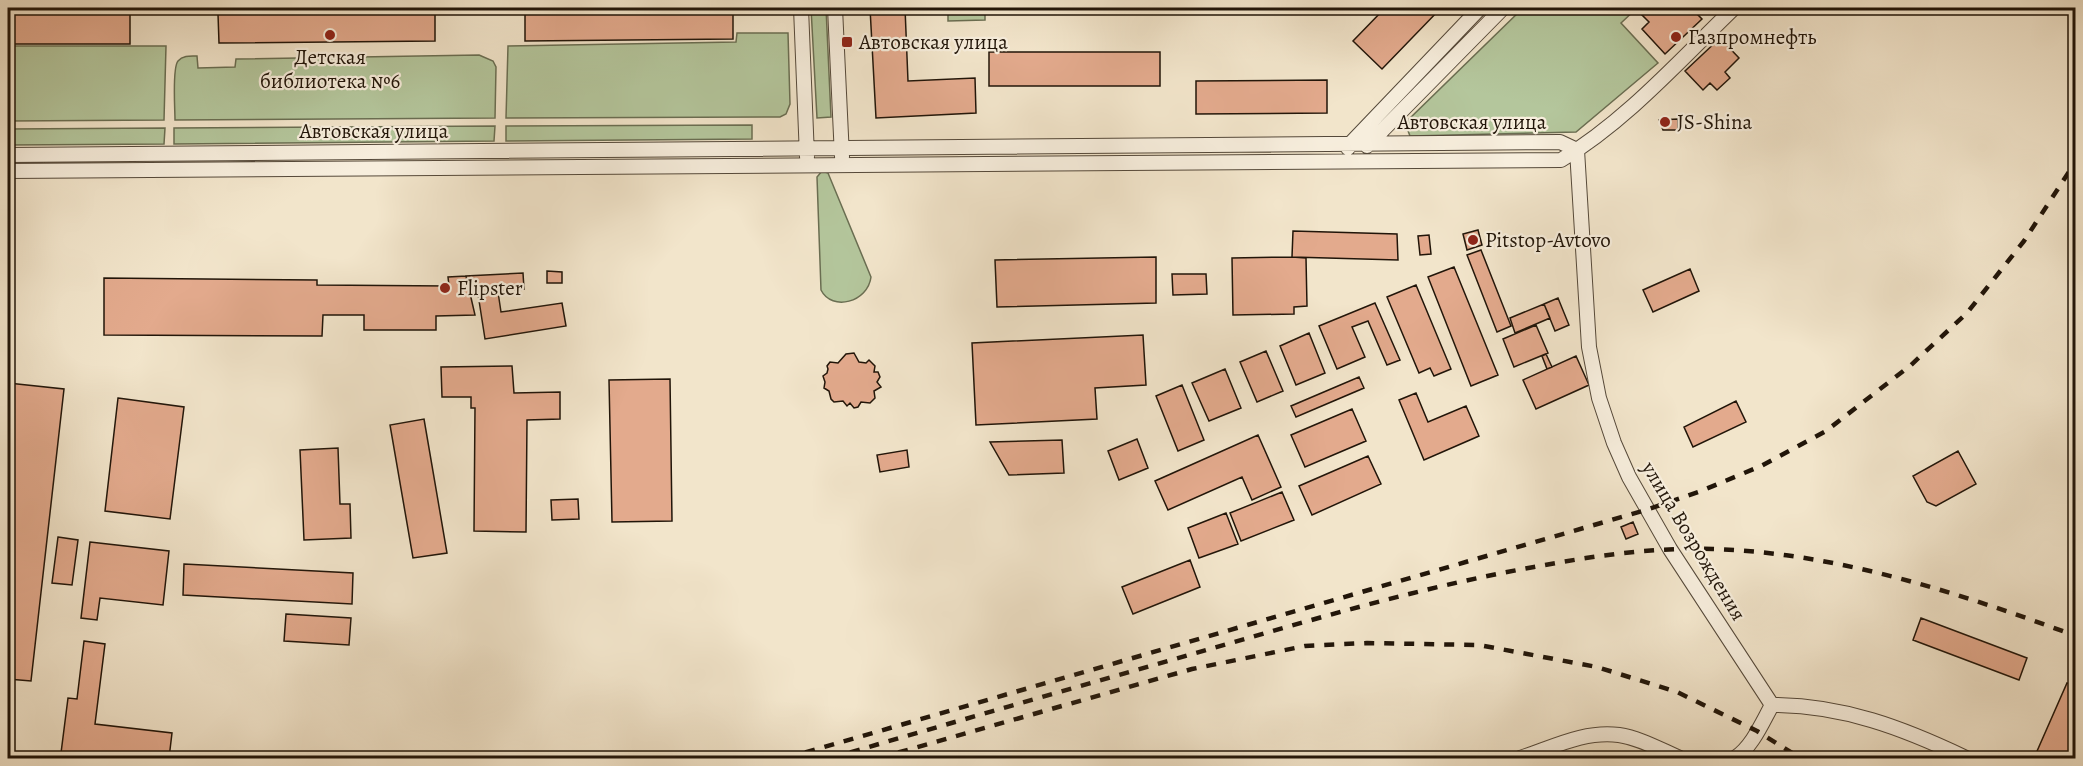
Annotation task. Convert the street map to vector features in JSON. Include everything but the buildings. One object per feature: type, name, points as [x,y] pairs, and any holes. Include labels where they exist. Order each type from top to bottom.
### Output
[{"type":"street","points":[[801,8],[807,165]]},
{"type":"street","points":[[835,8],[842,165]]},
{"type":"street","points":[[1342,161],[1350,144],[1480,8]]},
{"type":"street","points":[[1342,161],[1371,143],[1503,8]]},
{"type":"street","points":[[1578,150],[1617,120],[1734,8]]},
{"type":"street","name":"Автовская улица","points":[[8,155],[1560,142],[1578,150]]},
{"type":"street","name":"Автовская улица","points":[[8,171],[1561,160],[1578,150]]},
{"type":"street","name":"улица Возрождения","points":[[1578,150],[1589,347],[1599,399],[1614,443],[1633,485],[1670,549],[1772,705]]},
{"type":"street","points":[[1735,759],[1741,755],[1772,705],[1799,705],[1843,711],[1884,724],[1966,759]]},
{"type":"street","points":[[1520,759],[1566,742],[1603,734],[1637,740],[1680,759]]},
{"type":"green space","points":[[811,8],[826,8],[831,117],[817,118]]},
{"type":"green space","points":[[948,8],[985,8],[985,20],[948,21]]},
{"type":"green space","points":[[1523,8],[1637,8],[1621,23],[1658,63],[1576,132],[1410,136],[1405,123]]},
{"type":"green space","points":[[737,33],[788,33],[790,104],[786,114],[780,117],[506,118],[508,46],[736,42]]},
{"type":"green space","points":[[8,46],[166,46],[164,120],[8,121]]},
{"type":"green space","points":[[479,55],[493,61],[496,67],[495,118],[175,120],[175,71],[178,61],[185,57],[197,56],[198,68],[235,67],[236,59]]},
{"type":"green space","points":[[752,125],[752,139],[506,141],[506,126]]},
{"type":"green space","points":[[495,126],[494,141],[174,144],[174,128]]},
{"type":"green space","points":[[165,128],[164,144],[8,145],[8,129]]},
{"type":"green space","points":[[822,171],[828,173],[871,277],[863,293],[849,301],[833,301],[821,290],[817,177]]},
{"type":"railway","points":[[786,758],[1646,510],[1701,491],[1761,466],[1826,431],[1911,365],[1967,313],[2024,241],[2076,161]]},
{"type":"railway","points":[[831,758],[1392,598],[1534,567],[1646,551],[1713,549],[1760,552],[1852,567],[1943,591],[2076,636]]},
{"type":"railway","points":[[879,758],[1192,669],[1305,646],[1367,643],[1479,645],[1597,667],[1677,692],[1757,731],[1800,758]]},
{"type":"place","name":"Детская библиотека №6","points":[[330,35]]},
{"type":"place","name":"Газпромнефть","points":[[1676,37]]},
{"type":"place","name":"Автовская улица","points":[[847,42]]},
{"type":"place","name":"JS-Shina","points":[[1665,122]]},
{"type":"place","name":"Pitstop-Avtovo","points":[[1473,240]]},
{"type":"place","name":"Flipster","points":[[445,288]]}]
